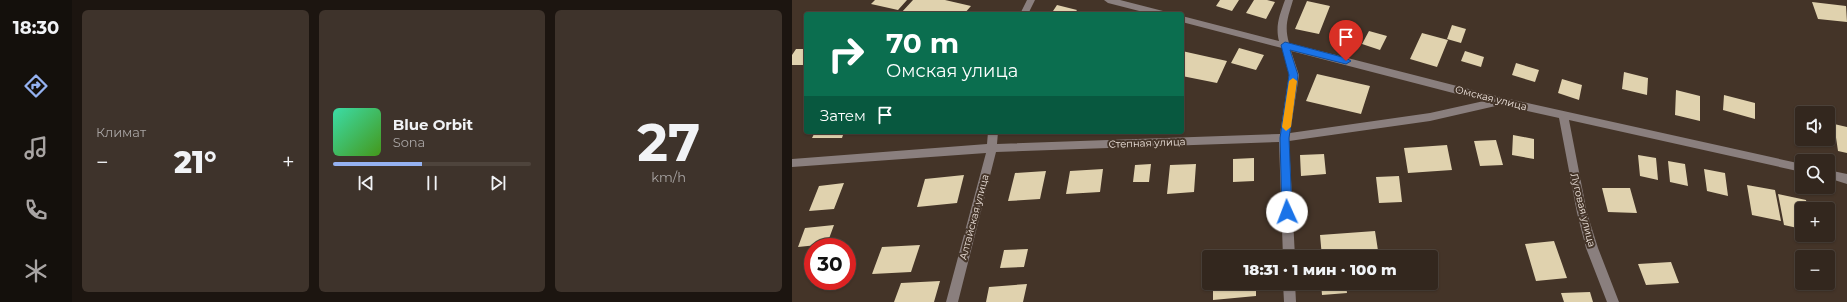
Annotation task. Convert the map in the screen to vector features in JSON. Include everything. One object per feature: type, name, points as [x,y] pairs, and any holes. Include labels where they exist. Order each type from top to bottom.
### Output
[{"type":"street","points":[[1025,12],[1031,0]]},
{"type":"street","points":[[1108,0],[1155,12]]},
{"type":"street","points":[[1288,250],[1284,138],[1294,75],[1281,31],[1282,22],[1290,0]]},
{"type":"street","name":"Омская улица","points":[[1184,20],[1500,101],[1795,166]]},
{"type":"street","name":"Степная улица","points":[[792,163],[992,148],[1284,138],[1430,118],[1500,101]]},
{"type":"street","name":"Луговая улица","points":[[1563,115],[1582,213],[1592,248],[1613,302]]},
{"type":"street","name":"Алтайская улица","points":[[952,302],[992,148],[993,134]]},
{"type":"street","points":[[1835,175],[1847,178]]},
{"type":"street","points":[[1289,290],[1290,302]]},
{"type":"building","points":[[875,0],[907,0],[898,10],[871,4]]},
{"type":"building","points":[[913,0],[945,0],[971,6],[966,12],[902,12]]},
{"type":"building","points":[[1220,0],[1239,0],[1232,11],[1216,6]]},
{"type":"building","points":[[1254,0],[1267,0],[1275,2],[1266,19],[1246,13]]},
{"type":"building","points":[[1307,1],[1330,6],[1319,34],[1295,29]]},
{"type":"building","points":[[1812,2],[1846,6],[1847,22],[1818,19]]},
{"type":"building","points":[[1057,5],[1077,10],[1076,12],[1052,12]]},
{"type":"building","points":[[1452,25],[1466,29],[1461,43],[1447,39]]},
{"type":"building","points":[[1369,31],[1387,36],[1380,50],[1362,44]]},
{"type":"building","points":[[1422,33],[1448,40],[1437,67],[1410,59]]},
{"type":"building","points":[[1239,48],[1264,55],[1256,70],[1231,63]]},
{"type":"building","points":[[796,49],[804,49],[804,65],[792,65],[792,55]]},
{"type":"building","points":[[1184,51],[1227,61],[1217,83],[1184,76]]},
{"type":"building","points":[[1465,51],[1484,57],[1481,67],[1461,61]]},
{"type":"building","points":[[1516,63],[1539,70],[1535,82],[1512,75]]},
{"type":"building","points":[[1624,72],[1648,78],[1647,95],[1622,89]]},
{"type":"building","points":[[1317,74],[1370,86],[1361,114],[1306,101]]},
{"type":"building","points":[[1562,79],[1582,85],[1579,100],[1558,93]]},
{"type":"building","points":[[1676,90],[1700,96],[1700,121],[1675,115]]},
{"type":"building","points":[[1724,95],[1755,103],[1755,119],[1723,110]]},
{"type":"building","points":[[1835,124],[1847,127],[1847,153],[1838,151]]},
{"type":"building","points":[[814,134],[843,134],[842,138],[812,138]]},
{"type":"building","points":[[1513,135],[1534,139],[1534,159],[1512,155]]},
{"type":"building","points":[[1496,140],[1503,165],[1480,166],[1474,141]]},
{"type":"building","points":[[1447,145],[1452,170],[1408,173],[1404,148]]},
{"type":"building","points":[[1324,154],[1326,174],[1301,176],[1300,155]]},
{"type":"building","points":[[1638,155],[1656,158],[1658,180],[1640,176]]},
{"type":"building","points":[[1254,158],[1254,181],[1233,182],[1233,159]]},
{"type":"building","points":[[1668,161],[1685,164],[1688,186],[1670,182]]},
{"type":"building","points":[[1151,164],[1149,182],[1133,182],[1135,165]]},
{"type":"building","points":[[1196,164],[1194,192],[1167,194],[1170,165]]},
{"type":"building","points":[[1103,169],[1100,192],[1066,194],[1070,171]]},
{"type":"building","points":[[1704,169],[1725,173],[1728,196],[1707,191]]},
{"type":"building","points":[[1046,171],[1040,199],[1008,201],[1015,173]]},
{"type":"building","points":[[964,175],[957,203],[917,207],[925,179]]},
{"type":"building","points":[[1399,176],[1402,202],[1379,203],[1376,177]]},
{"type":"building","points":[[844,183],[834,209],[809,211],[819,186]]},
{"type":"building","points":[[1747,185],[1775,190],[1781,221],[1752,215]]},
{"type":"building","points":[[1602,188],[1630,188],[1637,213],[1608,212]]},
{"type":"building","points":[[1778,194],[1806,200],[1806,202],[1795,202],[1795,227],[1784,225]]},
{"type":"building","points":[[834,225],[829,238],[804,238],[804,246],[798,247],[805,228]]},
{"type":"building","points":[[1375,231],[1378,250],[1321,250],[1320,235]]},
{"type":"building","points":[[1554,241],[1567,278],[1536,281],[1525,244]]},
{"type":"building","points":[[920,245],[911,272],[872,274],[882,247]]},
{"type":"building","points":[[1028,249],[1024,267],[1000,268],[1004,250]]},
{"type":"building","points":[[1671,262],[1679,283],[1646,285],[1638,264]]},
{"type":"building","points":[[940,281],[934,302],[894,302],[901,283]]},
{"type":"building","points":[[1027,284],[1023,302],[986,302],[989,287]]},
{"type":"building","points":[[1213,290],[1256,290],[1256,296],[1213,300]]},
{"type":"building","points":[[1322,290],[1347,290],[1347,293],[1322,295]]},
{"type":"building","points":[[1590,292],[1593,302],[1564,302],[1561,293]]},
{"type":"slow traffic","points":[[1286,127],[1293,81]]},
{"type":"route","points":[[1287,212],[1284,138],[1294,75],[1285,45],[1346,61]]}]
